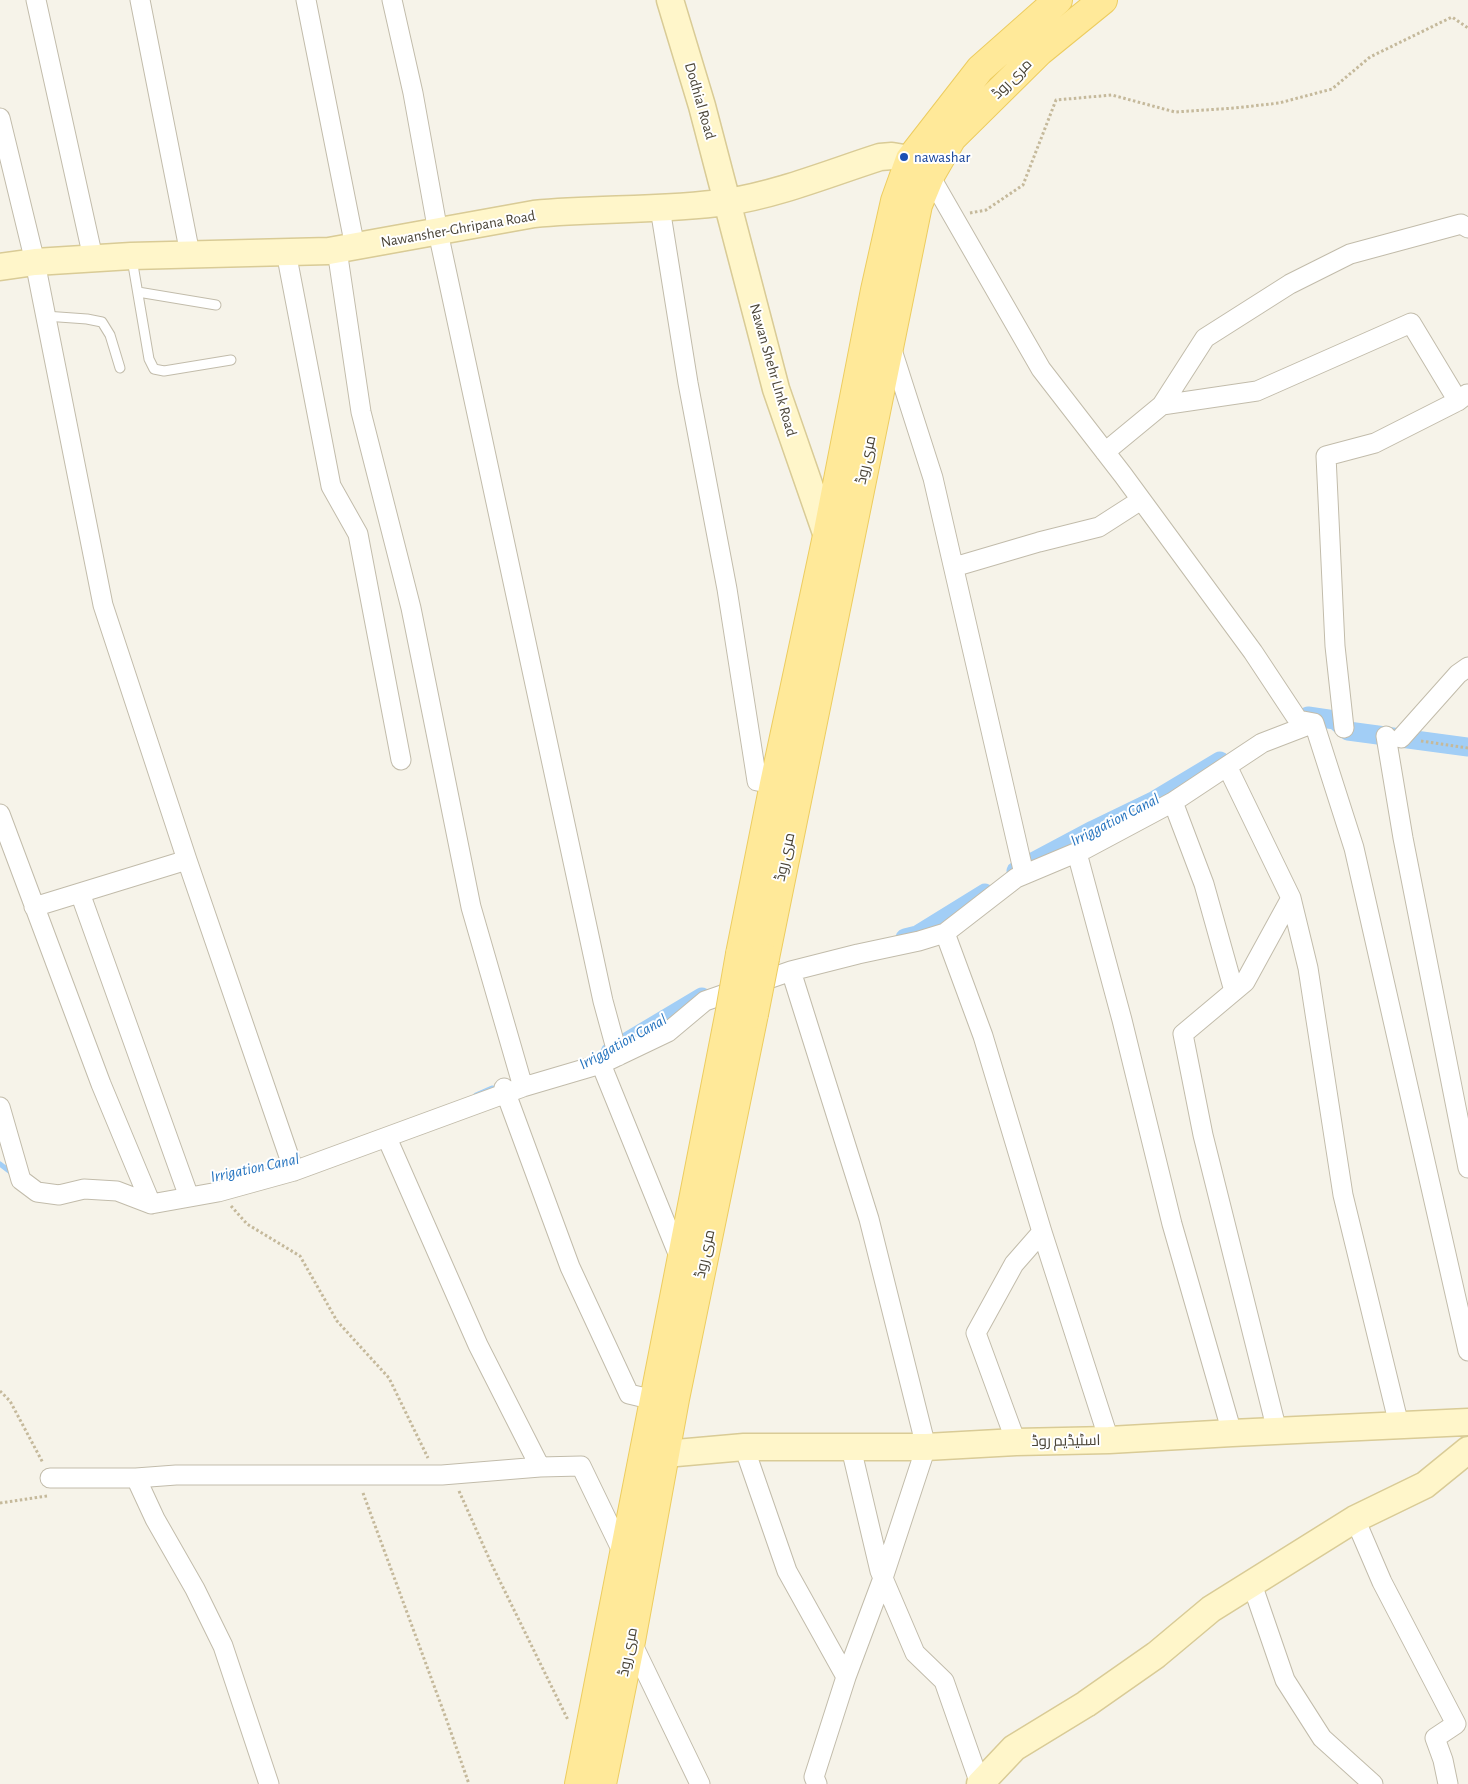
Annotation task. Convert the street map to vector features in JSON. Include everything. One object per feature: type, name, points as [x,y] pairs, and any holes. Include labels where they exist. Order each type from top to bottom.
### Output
[{"type":"main road","name":"مری روڈ","points":[[579,1784],[585,1754],[619,1656],[623,1553],[654,1400],[686,1275],[742,1013],[752,956],[774,784],[895,201],[920,168],[980,68],[1058,0]]},
{"type":"main road","name":"مری روڈ","points":[[752,956],[890,343],[918,205],[920,168],[1040,52],[1103,0]]},
{"type":"main road","name":"مری روڈ","points":[[602,1784],[619,1656],[665,1454],[686,1275]]},
{"type":"street","points":[[36,0],[93,258]]},
{"type":"street","points":[[140,0],[190,254]]},
{"type":"street","points":[[306,0],[346,248],[361,412],[412,608],[471,907],[511,1089],[570,1267],[629,1394],[654,1400]]},
{"type":"street","points":[[392,0],[413,93],[438,232],[601,992],[610,1060],[686,1275]]},
{"type":"street","name":"Dodhial Road","points":[[670,0],[702,106],[728,202]]},
{"type":"street","points":[[0,118],[35,262],[103,605],[187,860],[294,1172]]},
{"type":"street","name":"Nawansher-Ghripana Road","points":[[0,267],[35,262],[93,258],[286,252],[346,248],[534,214],[660,208],[728,202],[756,196],[880,157],[892,156],[920,168]]},
{"type":"street","points":[[920,168],[954,216],[1041,369],[1253,652],[1298,720],[1314,723]]},
{"type":"street","name":"Nawan Shehr LInk Road","points":[[728,202],[776,389],[827,536]]},
{"type":"street","points":[[660,208],[688,383],[727,589],[758,781],[774,784]]},
{"type":"street","points":[[1105,452],[1162,405],[1205,338],[1290,284],[1350,254],[1461,224],[1468,228]]},
{"type":"street","points":[[286,252],[331,486],[358,534],[401,760]]},
{"type":"street","points":[[1162,405],[1257,391],[1411,323],[1463,397],[1375,443],[1326,456],[1335,646],[1344,728]]},
{"type":"street","points":[[890,343],[933,478],[1024,874]]},
{"type":"street","points":[[954,568],[1039,542],[1099,527],[1141,500]]},
{"type":"street","points":[[1468,667],[1458,674],[1393,737],[1404,838],[1468,1168]]},
{"type":"street","points":[[0,1107],[21,1180],[37,1192],[59,1194],[84,1189],[117,1191],[151,1204],[218,1192],[294,1172],[511,1089],[610,1060],[668,1032],[704,1001],[792,972],[945,933],[1016,878],[1077,853],[1173,802],[1262,742],[1314,723]]},
{"type":"street","points":[[1314,723],[1354,848],[1468,1351]]},
{"type":"street","points":[[1227,766],[1291,898],[1308,968],[1342,1195],[1399,1425]]},
{"type":"street","points":[[1173,802],[1204,884],[1234,991]]},
{"type":"street","points":[[0,814],[101,1084],[151,1204]]},
{"type":"street","points":[[1077,853],[1122,1020],[1172,1224],[1232,1433]]},
{"type":"street","points":[[34,907],[187,860]]},
{"type":"street","points":[[80,893],[189,1197]]},
{"type":"street","points":[[1277,1431],[1203,1135],[1184,1034],[1245,982],[1291,898]]},
{"type":"street","points":[[945,933],[983,1036],[1042,1232],[1109,1440]]},
{"type":"street","points":[[792,972],[869,1219],[926,1447],[883,1578],[846,1677],[814,1777],[817,1784]]},
{"type":"street","points":[[387,1138],[478,1345],[540,1467]]},
{"type":"street","points":[[1016,1442],[976,1334],[1014,1264],[1042,1232]]},
{"type":"street","name":"اسٹیڈیم روڈ","points":[[665,1454],[744,1448],[926,1447],[1016,1442],[1109,1440],[1468,1422]]},
{"type":"street","points":[[744,1448],[788,1570],[846,1677]]},
{"type":"street","points":[[851,1448],[880,1571],[915,1653],[944,1681],[980,1784],[1014,1748],[1094,1698],[1156,1655],[1211,1609],[1355,1519],[1425,1485],[1468,1450]]},
{"type":"street","points":[[50,1478],[136,1478],[176,1475],[443,1474],[581,1466],[623,1553]]},
{"type":"street","points":[[136,1478],[155,1519],[195,1589],[223,1646],[269,1784]]},
{"type":"street","points":[[1355,1519],[1382,1582],[1456,1724],[1435,1738],[1443,1760],[1448,1784]]},
{"type":"street","points":[[1252,1584],[1285,1680],[1322,1738],[1373,1784]]},
{"type":"street","points":[[619,1656],[700,1784]]},
{"type":"lane","points":[[131,256],[149,359],[154,369],[164,371],[231,360]]},
{"type":"lane","points":[[138,292],[216,305]]},
{"type":"lane","points":[[45,316],[102,322],[110,334],[120,368]]},
{"type":"path","points":[[954,216],[986,210],[1023,185],[1056,100],[1112,95],[1175,112],[1235,108],[1279,102],[1332,88],[1370,57],[1452,17],[1468,28]]},
{"type":"path","points":[[218,1192],[247,1224],[300,1256],[337,1321],[389,1378],[492,1565],[585,1754]]},
{"type":"path","points":[[0,1392],[10,1401],[50,1478],[54,1494],[0,1503]]},
{"type":"path","points":[[357,1475],[448,1721],[469,1784]]},
{"type":"waterway","name":"Irriggation Canal","points":[[1298,721],[1308,716],[1335,720],[1348,731],[1468,747]]},
{"type":"waterway","name":"Irriggation Canal","points":[[1016,871],[1155,800],[1220,761]]},
{"type":"waterway","name":"Irriggation Canal","points":[[905,938],[917,935],[985,893]]},
{"type":"waterway","name":"Irriggation Canal","points":[[610,1052],[702,997]]},
{"type":"waterway","name":"Irrigation Canal","points":[[476,1095],[492,1088],[498,1089]]},
{"type":"waterway","name":"Irrigation Canal","points":[[0,1164],[13,1174]]},
{"type":"place","name":"nawashar","points":[[904,157]]}]
